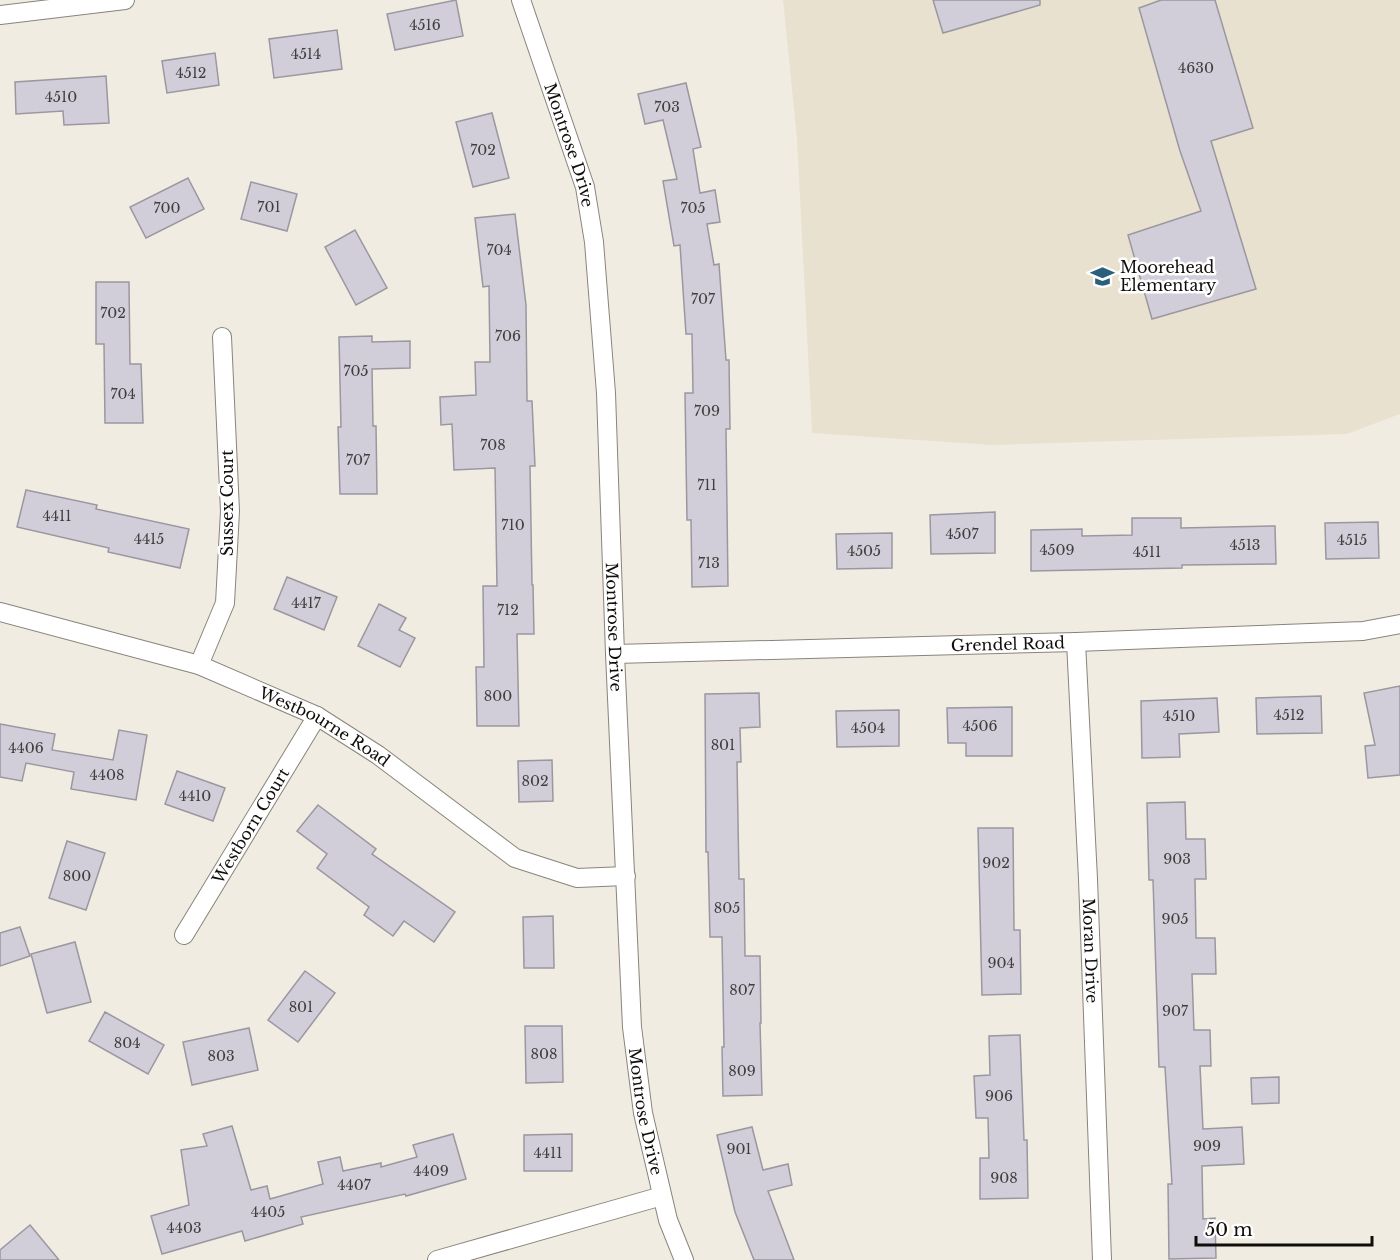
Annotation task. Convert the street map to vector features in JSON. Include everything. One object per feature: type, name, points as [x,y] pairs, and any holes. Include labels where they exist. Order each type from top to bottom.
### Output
[{"type":"street","points":[[0,15],[125,0]]},
{"type":"street","name":"Montrose Drive","points":[[522,0],[585,187],[594,242],[606,393],[632,1027],[644,1113],[662,1196],[668,1220],[684,1260]]},
{"type":"street","name":"Sussex Court","points":[[200,665],[225,603],[230,511],[222,337]]},
{"type":"street","name":"Westbourne Road","points":[[0,612],[200,665],[317,716],[378,754],[515,858],[578,878],[626,876]]},
{"type":"street","name":"Grendel Road","points":[[615,654],[1076,642],[1363,631],[1400,624]]},
{"type":"street","name":"Moran Drive","points":[[1076,642],[1088,879],[1102,1260]]},
{"type":"street","name":"Westborn Court","points":[[184,935],[317,716]]},
{"type":"street","points":[[437,1260],[662,1196]]},
{"type":"shaded area","name":"Moorehead Elementary","points":[[783,0],[1400,0],[1400,414],[1347,434],[992,445],[812,433],[797,139]]},
{"type":"building","points":[[456,0],[463,36],[395,50],[387,14]]},
{"type":"building","points":[[933,0],[1040,0],[1040,5],[943,33]]},
{"type":"building","points":[[1161,0],[1215,0],[1253,128],[1211,141],[1256,289],[1152,319],[1128,235],[1201,211],[1180,151],[1139,8]]},
{"type":"building","points":[[337,30],[342,69],[274,78],[269,39]]},
{"type":"building","points":[[215,53],[219,85],[167,93],[162,61]]},
{"type":"building","points":[[106,76],[109,123],[64,125],[63,111],[16,114],[15,82]]},
{"type":"building","points":[[686,83],[701,147],[693,149],[700,193],[715,190],[720,222],[707,224],[714,265],[719,264],[726,360],[729,360],[730,429],[726,429],[728,586],[692,587],[691,520],[687,520],[685,393],[693,393],[692,334],[686,334],[680,245],[674,246],[663,181],[677,179],[663,120],[645,124],[638,94]]},
{"type":"building","points":[[492,113],[509,178],[473,187],[456,122]]},
{"type":"building","points":[[188,178],[204,209],[146,238],[130,207]]},
{"type":"building","points":[[251,182],[297,194],[287,231],[241,219]]},
{"type":"building","points":[[515,214],[526,305],[527,401],[532,401],[535,466],[530,466],[534,634],[517,634],[519,726],[477,726],[476,667],[484,667],[483,586],[497,586],[495,468],[454,470],[452,424],[441,425],[440,397],[476,395],[475,362],[490,362],[489,286],[483,287],[475,218]]},
{"type":"building","points":[[355,230],[387,288],[356,305],[325,247]]},
{"type":"building","points":[[96,282],[129,282],[130,364],[141,364],[143,423],[105,423],[104,344],[96,344]]},
{"type":"building","points":[[372,336],[372,342],[410,341],[410,368],[372,369],[377,494],[340,494],[339,337]]},
{"type":"building","points":[[26,490],[97,505],[96,509],[189,529],[180,568],[108,552],[109,548],[17,527]]},
{"type":"building","points":[[995,512],[995,553],[931,554],[930,515]]},
{"type":"building","points":[[1132,518],[1181,518],[1181,528],[1275,526],[1276,564],[1031,571],[1031,530],[1082,529],[1082,536],[1132,535]]},
{"type":"building","points":[[1378,522],[1379,558],[1326,559],[1325,523]]},
{"type":"building","points":[[892,533],[892,568],[837,569],[836,534]]},
{"type":"building","points":[[287,577],[337,597],[324,630],[274,609]]},
{"type":"building","points":[[379,604],[406,618],[399,630],[415,638],[400,667],[358,646]]},
{"type":"building","points":[[1400,686],[1400,775],[1368,778],[1365,746],[1375,745],[1364,693]]},
{"type":"building","points":[[759,693],[760,727],[740,728],[741,762],[737,762],[739,879],[744,879],[745,956],[760,956],[762,1095],[723,1096],[722,937],[710,937],[708,852],[706,852],[705,694]]},
{"type":"building","points":[[1321,696],[1322,733],[1257,734],[1256,698]]},
{"type":"building","points":[[1217,698],[1219,732],[1179,734],[1180,757],[1142,758],[1141,701]]},
{"type":"building","points":[[1012,707],[1012,756],[966,756],[966,743],[948,743],[947,708]]},
{"type":"building","points":[[899,710],[899,746],[837,747],[836,711]]},
{"type":"building","points":[[0,724],[55,734],[52,750],[113,760],[119,730],[147,735],[136,800],[71,789],[74,772],[26,763],[22,781],[0,777]]},
{"type":"building","points":[[552,760],[553,801],[519,802],[518,761]]},
{"type":"building","points":[[177,771],[225,788],[213,821],[165,804]]},
{"type":"building","points":[[1185,802],[1186,839],[1205,839],[1206,879],[1195,879],[1196,938],[1215,938],[1216,974],[1192,974],[1194,1030],[1210,1030],[1211,1066],[1200,1066],[1203,1129],[1242,1127],[1244,1164],[1202,1166],[1203,1219],[1215,1218],[1216,1258],[1169,1259],[1168,1184],[1172,1184],[1165,1067],[1159,1067],[1153,880],[1149,880],[1147,803]]},
{"type":"building","points":[[318,805],[376,849],[372,854],[455,912],[434,942],[404,921],[393,936],[364,915],[369,907],[317,868],[327,854],[297,831]]},
{"type":"building","points":[[978,828],[1013,828],[1014,930],[1020,930],[1021,994],[982,995]]},
{"type":"building","points":[[67,841],[105,853],[86,910],[49,898]]},
{"type":"building","points":[[553,916],[554,968],[524,968],[523,917]]},
{"type":"building","points":[[20,927],[30,956],[0,966],[0,933]]},
{"type":"building","points":[[75,942],[91,1002],[47,1013],[31,954]]},
{"type":"building","points":[[305,971],[335,993],[298,1042],[268,1020]]},
{"type":"building","points":[[105,1012],[164,1045],[148,1074],[89,1041]]},
{"type":"building","points":[[525,1026],[562,1026],[563,1082],[526,1083]]},
{"type":"building","points":[[249,1028],[258,1070],[192,1085],[183,1042]]},
{"type":"building","points":[[1020,1035],[1024,1140],[1027,1140],[1028,1198],[980,1199],[980,1158],[989,1158],[988,1118],[976,1118],[974,1076],[990,1075],[989,1036]]},
{"type":"building","points":[[1279,1077],[1279,1103],[1252,1104],[1251,1078]]},
{"type":"building","points":[[232,1126],[251,1190],[267,1186],[270,1199],[323,1184],[318,1162],[340,1157],[343,1171],[381,1163],[381,1167],[417,1157],[413,1145],[453,1134],[466,1179],[406,1196],[405,1194],[301,1217],[303,1224],[245,1241],[242,1231],[162,1254],[151,1216],[189,1205],[181,1150],[207,1146],[203,1134]]},
{"type":"building","points":[[752,1127],[763,1170],[788,1164],[792,1185],[768,1191],[794,1260],[754,1260],[735,1212],[717,1135]]},
{"type":"building","points":[[572,1134],[572,1171],[524,1171],[524,1135]]},
{"type":"building","points":[[30,1225],[59,1260],[0,1260],[0,1250]]},
{"type":"place","name":"Moorehead Elementary","points":[[1102,276]]}]
